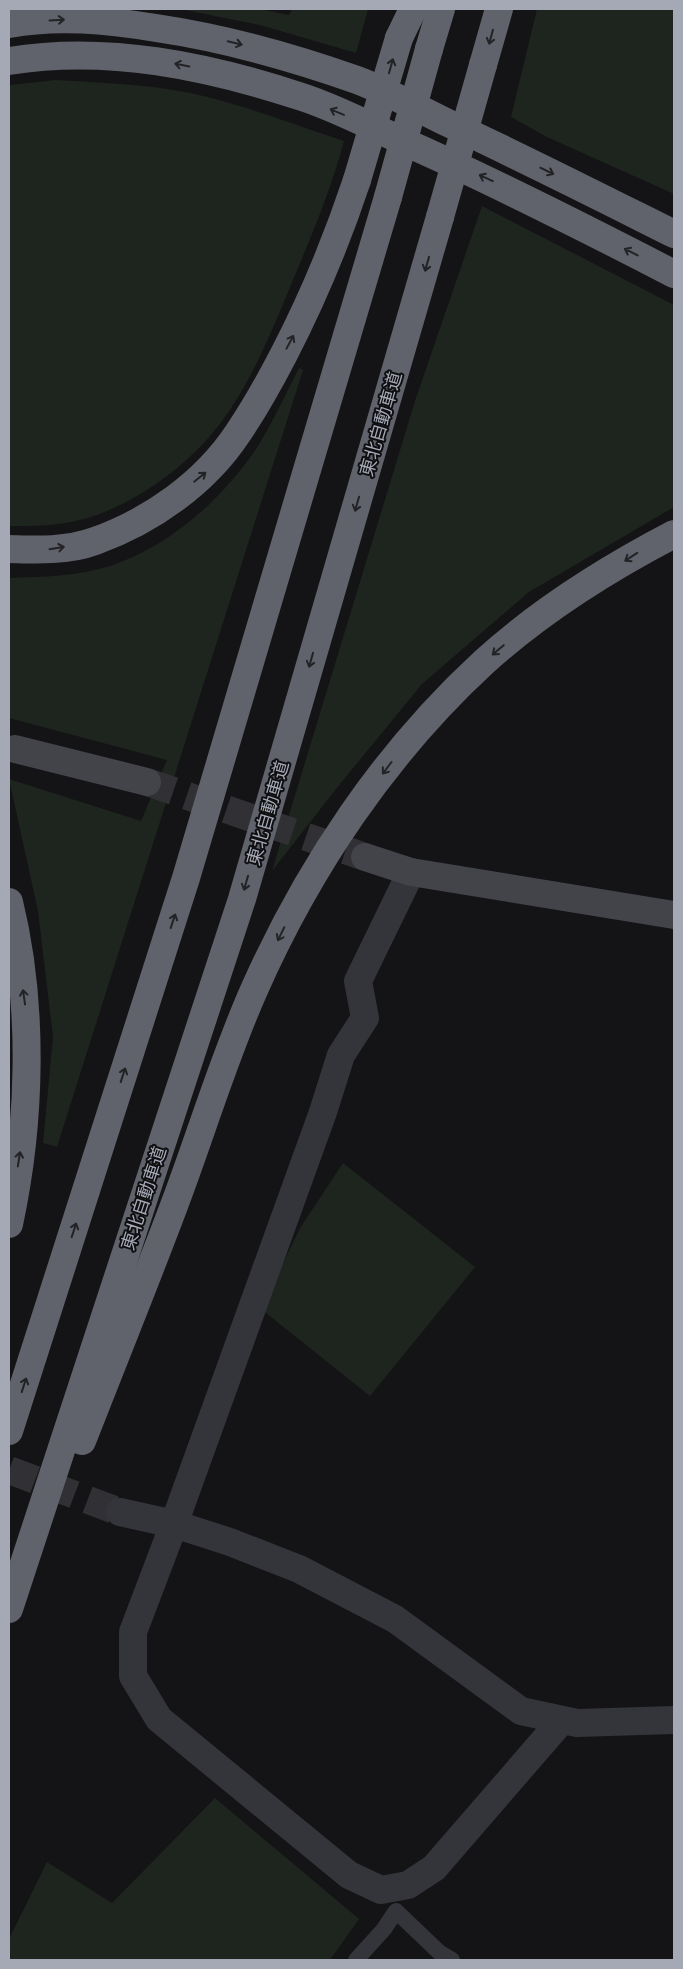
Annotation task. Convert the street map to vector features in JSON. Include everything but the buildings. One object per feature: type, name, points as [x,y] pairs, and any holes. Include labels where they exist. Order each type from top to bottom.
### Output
[{"type":"highway","points":[[9,549],[41,550],[94,542],[138,522],[174,499],[208,471],[238,434],[267,386],[300,324],[333,250],[358,180],[399,38],[413,9]]},
{"type":"highway","points":[[9,1431],[186,878],[388,197],[440,9]]},
{"type":"highway","name":"東北自動車道","points":[[9,1609],[242,898],[499,9]]},
{"type":"highway","points":[[9,24],[67,19],[117,22],[178,31],[239,44],[304,63],[359,81],[504,149],[674,234]]},
{"type":"highway","points":[[9,61],[70,55],[121,56],[199,69],[304,98],[490,180],[674,274]]},
{"type":"highway","points":[[9,1626],[173,1210],[253,991],[291,915],[342,826],[407,741],[485,661],[529,624],[642,551],[674,534]]},
{"type":"highway","points":[[9,902],[14,921],[26,1016],[22,1141],[9,1224]]},
{"type":"street","points":[[15,750],[147,782]]},
{"type":"street","points":[[365,857],[411,872],[674,915]]},
{"type":"street","points":[[411,872],[358,981],[365,1018],[341,1055],[323,1112],[133,1632],[133,1676],[159,1719],[349,1875],[381,1890],[395,1900],[408,1885],[434,1868],[562,1720]]},
{"type":"street","points":[[120,1512],[174,1524],[230,1542],[299,1569],[395,1619],[521,1711],[577,1723],[674,1720]]},
{"type":"lane","points":[[356,1960],[384,1929],[395,1900],[440,1954],[452,1960]]},
{"type":"shaded area","points":[[180,9],[260,9],[289,15],[292,9],[368,9],[356,53],[260,25]]},
{"type":"shaded area","points":[[537,9],[674,9],[674,194],[547,137],[511,117]]},
{"type":"shaded area","points":[[56,80],[140,86],[190,93],[248,109],[344,141],[321,211],[258,361],[236,401],[210,436],[168,475],[119,506],[84,519],[66,523],[9,526],[9,85]]},
{"type":"shaded area","points":[[482,206],[674,305],[674,507],[529,592],[422,684],[272,871],[415,401]]},
{"type":"shaded area","points":[[299,368],[303,370],[57,1147],[43,1143],[53,1037],[38,911],[9,779],[141,821],[167,760],[9,718],[9,578],[60,575],[110,566],[132,558],[173,534],[210,503],[242,468],[268,430]]},
{"type":"shaded area","points":[[343,1163],[475,1267],[370,1396],[261,1309],[300,1228]]},
{"type":"shaded area","points":[[215,1798],[359,1919],[330,1960],[9,1960],[9,1939],[47,1862],[112,1903]]},
{"type":"tunnel","points":[[147,782],[365,857]]},
{"type":"tunnel","points":[[9,1470],[120,1512]]}]
